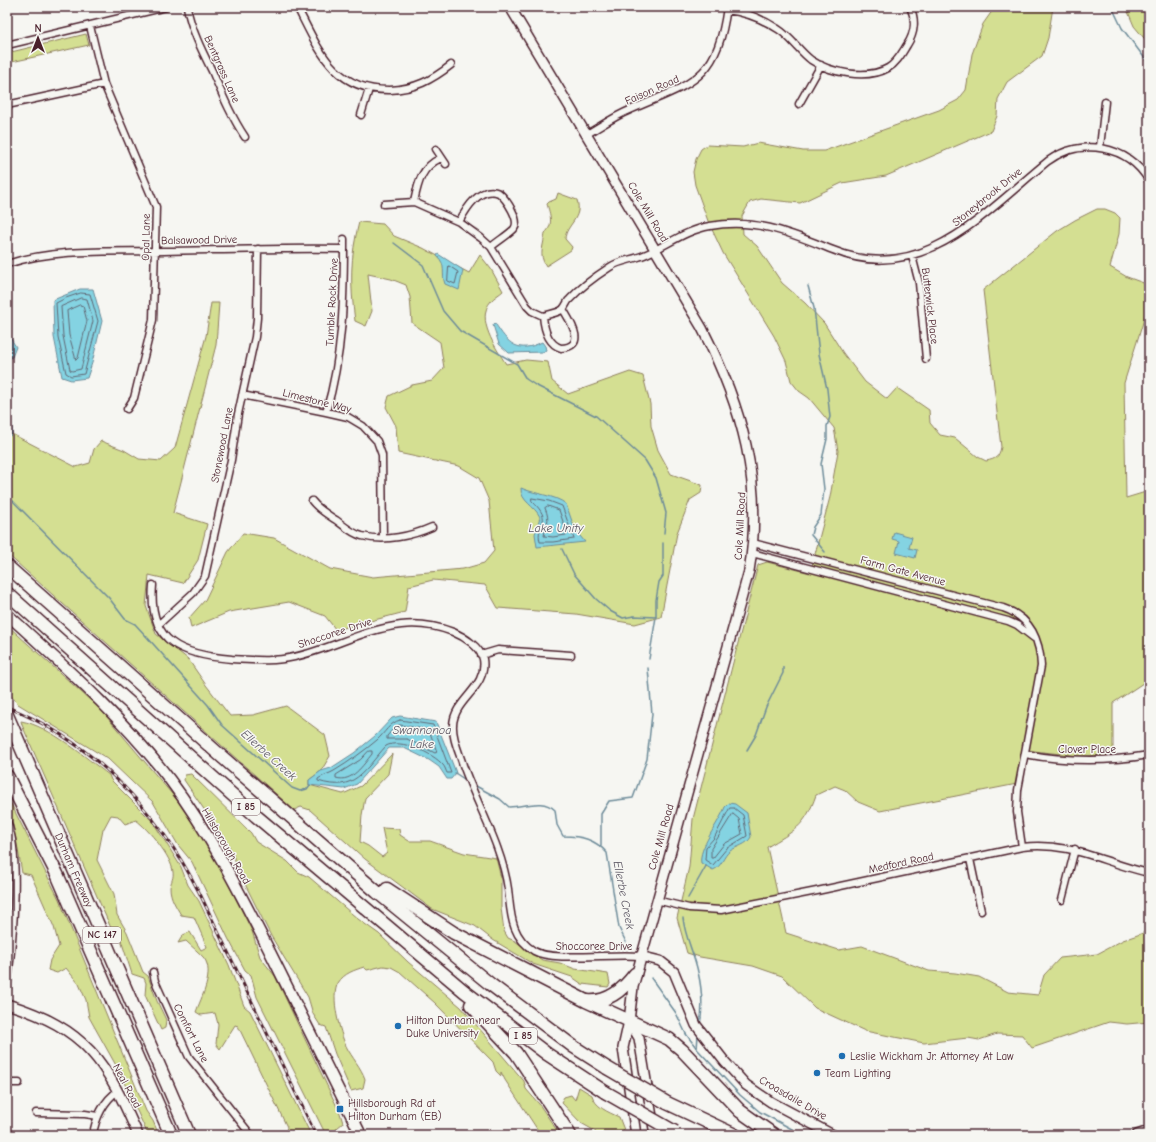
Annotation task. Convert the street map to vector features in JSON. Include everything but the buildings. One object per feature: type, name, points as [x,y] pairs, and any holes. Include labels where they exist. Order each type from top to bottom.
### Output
[{"type":"highway","name":"I 85","points":[[7,566],[345,864],[490,984],[574,1046],[607,1068],[667,1102],[735,1135]]},
{"type":"highway","name":"I 85","points":[[7,593],[262,820],[483,1006],[547,1054],[605,1092],[679,1134]]},
{"type":"highway","name":"Durham Freeway","points":[[7,715],[189,1135]]},
{"type":"highway","name":"Durham Freeway","points":[[7,776],[57,874],[171,1135]]},
{"type":"highway","points":[[345,864],[362,870],[398,897],[454,933],[586,1001],[660,1034],[672,1042],[740,1111],[774,1135]]},
{"type":"highway","points":[[444,974],[516,1053],[570,1135]]},
{"type":"highway","points":[[586,1001],[598,1002],[608,999],[626,985],[635,974]]},
{"type":"main road","name":"Hillsborough Road","points":[[7,614],[104,703],[123,723],[171,781],[201,824],[250,911],[361,1135]]},
{"type":"street","points":[[7,45],[166,7]]},
{"type":"street","name":"Bentgrass Lane","points":[[187,7],[202,51],[234,121],[246,137]]},
{"type":"street","points":[[297,7],[314,41],[338,72],[348,81],[359,86],[369,89],[394,90],[415,87],[431,80],[451,65]]},
{"type":"street","name":"Cole Mill Road","points":[[510,7],[657,249],[710,343],[736,407],[749,453],[753,479],[755,513],[752,552],[736,622],[640,956],[631,994],[629,1021],[623,1048],[636,1135]]},
{"type":"street","points":[[726,8],[773,26],[792,40],[811,60],[821,65],[844,72],[860,73],[888,68],[902,54],[912,34],[914,18],[910,7]]},
{"type":"street","name":"Faison Road","points":[[587,134],[619,115],[674,92],[692,82],[710,64],[716,53],[722,34],[726,8]]},
{"type":"street","name":"Opal Lane","points":[[90,26],[104,84],[156,207],[153,320],[134,398],[127,409]]},
{"type":"street","points":[[799,104],[821,65]]},
{"type":"street","points":[[7,105],[104,84]]},
{"type":"street","points":[[361,115],[369,89]]},
{"type":"street","points":[[1100,147],[1105,102]]},
{"type":"street","name":"Stoneybrook Drive","points":[[563,309],[570,298],[612,266],[644,255],[701,228],[741,223],[790,232],[851,256],[885,259],[912,256],[948,241],[967,228],[1054,156],[1075,149],[1100,147],[1116,152],[1131,160],[1142,170],[1149,180]]},
{"type":"street","points":[[436,149],[446,164]]},
{"type":"street","points":[[414,202],[422,174],[426,167],[441,158]]},
{"type":"street","points":[[459,222],[472,202],[490,192],[499,193],[516,219],[516,225],[513,230],[491,246]]},
{"type":"street","points":[[384,204],[414,202],[459,222],[491,246],[527,306],[532,311],[543,316],[563,309],[576,332],[575,342],[570,347],[561,348],[553,344],[544,327],[543,316]]},
{"type":"street","name":"Tumble Rock Drive","points":[[326,412],[339,358],[342,337],[344,240]]},
{"type":"street","name":"Stonewood Lane","points":[[158,625],[193,593],[205,576],[231,460],[257,318],[258,249]]},
{"type":"street","name":"Balsawood Drive","points":[[7,264],[24,259],[49,255],[156,251],[344,249]]},
{"type":"street","name":"Butterwick Place","points":[[912,256],[919,283],[926,359]]},
{"type":"street","name":"Limestone Way","points":[[242,395],[348,417],[363,426],[377,441],[382,455],[383,538]]},
{"type":"street","points":[[312,501],[320,511],[361,536],[383,538],[416,534],[432,527]]},
{"type":"street","name":"Farm Gate Avenue","points":[[753,542],[1008,610],[1030,625],[1033,630],[1034,638],[1040,654],[1041,670],[1017,800],[1022,847]]},
{"type":"street","name":"Farm Gate Avenue","points":[[752,552],[1008,621],[1017,625],[1034,638]]},
{"type":"street","name":"Shoccoree Drive","points":[[153,585],[152,596],[158,625],[165,638],[182,650],[216,658],[258,660],[287,658],[306,654],[369,631],[410,624],[429,626],[454,633],[472,644],[481,655],[483,667],[479,682],[458,708],[453,721],[455,741],[466,774],[504,868],[514,927],[518,937],[538,953],[548,956],[640,956]]},
{"type":"street","points":[[481,655],[498,650],[571,655]]},
{"type":"street","name":"Clover Place","points":[[1025,754],[1062,760],[1085,761],[1149,755]]},
{"type":"street","points":[[7,821],[13,843],[14,881],[7,988]]},
{"type":"street","name":"Medford Road","points":[[656,900],[689,908],[721,910],[1022,847],[1045,845],[1075,849],[1109,862],[1149,872]]},
{"type":"street","points":[[1062,900],[1075,849]]},
{"type":"street","points":[[970,859],[981,911]]},
{"type":"street","name":"Croasdaile Drive","points":[[640,956],[660,961],[674,972],[698,1028],[730,1068],[746,1085],[770,1102],[833,1135]]},
{"type":"street","name":"Comfort Lane","points":[[153,972],[154,981],[189,1057],[251,1135]]},
{"type":"street","name":"Neal Road","points":[[7,1004],[45,1018],[72,1034],[99,1060],[118,1091],[138,1135]]},
{"type":"street","points":[[629,1021],[639,1038],[654,1135]]},
{"type":"street","points":[[7,1083],[19,1083]]},
{"type":"street","points":[[93,1135],[98,1116],[112,1095],[118,1091]]},
{"type":"street","points":[[36,1113],[98,1116]]},
{"type":"street","points":[[1137,1135],[1149,1132]]},
{"type":"green space","points":[[995,7],[1053,7],[1048,38],[1042,56],[1007,82],[998,99],[997,116],[991,131],[886,176],[842,183],[800,203],[761,199],[750,202],[742,216],[743,234],[757,246],[782,283],[805,303],[824,323],[843,353],[865,382],[887,399],[897,388],[929,410],[930,423],[940,435],[955,438],[978,457],[986,461],[996,457],[1001,447],[983,290],[1057,231],[1097,209],[1105,209],[1115,213],[1120,218],[1119,234],[1110,267],[1127,277],[1149,285],[1149,298],[1145,316],[1124,383],[1126,498],[1149,491],[1149,679],[1113,703],[1113,755],[1080,756],[1024,750],[1017,784],[880,811],[858,802],[845,790],[835,786],[816,795],[808,814],[798,827],[767,847],[786,933],[839,950],[862,946],[929,971],[979,977],[1008,992],[1038,995],[1044,975],[1060,958],[1097,954],[1123,940],[1149,931],[1149,1022],[1127,1024],[1109,1022],[1032,1048],[1022,1035],[997,1034],[979,1040],[968,1038],[924,1043],[865,1031],[815,1008],[782,976],[753,966],[700,957],[687,953],[677,918],[689,867],[693,819],[758,565],[767,562],[810,573],[830,497],[838,451],[834,428],[809,398],[799,391],[791,381],[786,361],[774,336],[723,253],[708,221],[695,185],[693,172],[696,159],[701,149],[707,145],[743,147],[758,143],[803,151],[824,151],[939,110],[958,100],[966,90],[972,54],[983,24]]},
{"type":"green space","points":[[1126,7],[1149,7],[1149,44],[1134,26]]},
{"type":"green space","points":[[86,34],[89,45],[7,63],[7,53]]},
{"type":"green space","points":[[558,193],[577,200],[578,212],[568,229],[565,239],[572,247],[571,250],[546,266],[542,258],[542,250],[545,233],[550,226],[550,215],[547,204],[556,199]]},
{"type":"green space","points":[[359,222],[383,224],[394,236],[423,248],[469,273],[480,255],[491,269],[503,291],[491,301],[485,316],[489,333],[506,364],[526,360],[548,362],[552,381],[568,394],[630,372],[643,376],[650,404],[651,426],[658,450],[671,474],[702,485],[701,493],[690,500],[677,533],[661,617],[635,624],[576,614],[498,608],[485,585],[433,580],[409,586],[405,612],[336,630],[325,616],[289,602],[229,612],[191,628],[189,618],[205,600],[228,552],[243,533],[274,538],[330,569],[373,577],[463,569],[484,563],[494,551],[489,501],[479,478],[459,466],[398,453],[396,426],[386,407],[389,396],[412,385],[432,381],[444,368],[440,342],[412,323],[410,297],[406,285],[391,279],[368,274],[372,311],[366,326],[355,321],[352,295],[352,259]]},
{"type":"green space","points":[[211,303],[219,303],[216,345],[173,513],[207,524],[198,560],[183,583],[149,575],[146,606],[156,634],[188,659],[230,716],[253,715],[286,706],[325,735],[330,756],[321,771],[309,780],[309,785],[343,794],[361,786],[392,754],[388,774],[365,798],[360,842],[368,846],[382,857],[387,853],[382,828],[399,829],[400,835],[409,841],[430,841],[464,853],[496,858],[501,878],[501,908],[504,931],[508,938],[515,941],[542,960],[560,963],[575,969],[608,974],[610,984],[608,987],[582,984],[572,977],[533,964],[493,940],[475,926],[432,909],[365,859],[310,810],[301,807],[294,810],[7,554],[7,439],[12,434],[76,467],[90,463],[94,449],[101,441],[124,450],[139,459],[161,461],[175,448],[206,336]]},
{"type":"green space","points":[[7,625],[101,710],[177,800],[200,834],[223,873],[252,931],[260,957],[275,976],[340,1113],[343,1123],[337,1128],[333,1135],[326,1135],[257,997],[251,975],[245,970],[228,938],[192,862],[178,845],[153,802],[108,759],[18,704],[7,691]]},
{"type":"green space","points":[[21,721],[44,729],[90,760],[109,775],[111,780],[153,822],[181,867],[188,885],[199,901],[229,965],[244,1006],[250,1011],[311,1135],[289,1135],[286,1131],[287,1127],[238,1026],[235,1025],[220,1049],[216,1044],[218,1024],[215,1013],[201,1015],[196,1012],[204,993],[208,978],[207,964],[204,958],[186,941],[178,943],[183,935],[190,932],[201,950],[207,947],[194,917],[181,915],[174,902],[170,887],[173,876],[172,866],[159,844],[136,820],[125,824],[118,816],[111,815],[103,830],[97,860],[114,894],[117,915],[127,932],[143,972],[148,976],[166,1020],[165,1028],[161,1030],[145,995],[146,983],[144,978],[132,974],[120,937],[110,926]]},
{"type":"green space","points":[[191,774],[251,833],[256,842],[287,861],[298,872],[309,877],[358,919],[379,934],[408,962],[461,1007],[524,1081],[526,1089],[539,1104],[560,1135],[541,1135],[501,1072],[501,1076],[496,1071],[493,1062],[435,1003],[400,972],[391,967],[383,966],[367,970],[364,967],[353,971],[346,974],[340,980],[336,989],[335,1005],[341,1032],[346,1046],[365,1079],[363,1088],[351,1091],[335,1054],[326,1027],[320,1025],[313,1014],[308,997],[271,936],[245,884],[229,846],[184,780],[185,775]]},
{"type":"green space","points":[[7,796],[59,899],[146,1111],[153,1121],[159,1135],[148,1135],[118,1069],[89,1017],[86,1000],[79,984],[66,968],[57,973],[48,970],[50,960],[59,946],[54,927],[31,875],[22,873],[16,838],[7,812]]},
{"type":"green space","points":[[579,1087],[592,1095],[596,1103],[602,1109],[619,1117],[626,1135],[596,1135],[595,1131],[581,1123],[561,1102],[564,1097],[571,1095],[575,1100]]},
{"type":"water","points":[[438,254],[463,270],[459,290],[445,284],[443,277],[443,266],[437,256]]},
{"type":"water","points":[[80,289],[93,289],[102,321],[87,378],[71,380],[62,377],[54,337],[53,300]]},
{"type":"water","points":[[495,323],[504,337],[514,345],[526,347],[542,342],[546,350],[543,352],[509,353],[499,344],[493,325]]},
{"type":"water","points":[[7,332],[16,347],[12,357],[7,361]]},
{"type":"water","points":[[7,379],[11,397],[12,434],[7,439]]},
{"type":"water","name":"Lake Unity","points":[[521,488],[556,499],[566,504],[575,530],[585,542],[537,547],[535,534],[540,517],[525,500],[521,493]]},
{"type":"water","points":[[894,532],[912,537],[909,548],[917,550],[915,558],[896,553],[899,541],[892,539]]},
{"type":"water","name":"Swannonoa Lake","points":[[400,716],[436,722],[456,773],[451,779],[447,779],[439,767],[429,760],[404,748],[389,748],[357,784],[344,789],[309,785],[309,780],[321,771],[331,768],[354,753],[375,736],[392,718]]},
{"type":"water","points":[[729,803],[735,804],[747,813],[751,837],[744,844],[730,851],[716,869],[713,870],[701,863],[701,857],[706,843],[725,807]]},
{"type":"waterway","points":[[1112,7],[1122,28],[1149,64]]},
{"type":"waterway","points":[[394,243],[423,265],[443,311],[460,331],[517,364],[526,379],[535,385],[596,416],[645,460],[656,478],[666,513],[664,533]]},
{"type":"waterway","points":[[808,286],[814,308],[819,354],[827,389],[830,417],[827,426],[827,439],[821,464],[824,489],[821,515],[813,527],[811,535],[825,552]]},
{"type":"waterway","name":"Ellerbe Creek","points":[[7,495],[109,598],[125,619],[135,624],[208,705],[222,725],[292,788],[300,791],[307,789],[310,785]]},
{"type":"waterway","points":[[649,659],[656,617],[656,600],[659,582],[663,576],[663,543]]},
{"type":"waterway","points":[[562,549],[574,574],[596,599],[610,611],[623,618],[634,616],[656,617]]},
{"type":"waterway","points":[[747,750],[756,735],[766,707],[783,673],[783,667]]},
{"type":"waterway","points":[[601,846],[601,814],[609,801],[633,798],[647,759],[652,714],[648,668]]},
{"type":"waterway","name":"Ellerbe Creek","points":[[455,773],[467,781]]},
{"type":"waterway","name":"Ellerbe Creek","points":[[474,785],[500,799],[509,807],[533,804],[545,804],[550,806],[555,810],[557,825],[563,836],[593,841],[607,853],[619,928],[626,942]]},
{"type":"waterway","points":[[688,898],[706,866]]},
{"type":"waterway","points":[[683,918],[700,985],[702,998],[700,1025]]},
{"type":"waterway","name":"Ellerbe Creek","points":[[651,978],[676,1013],[686,1034],[698,1050],[740,1095],[760,1112],[803,1135]]},
{"type":"waterway","points":[[697,1049],[698,1035]]},
{"type":"railway","points":[[7,707],[38,721],[68,739],[95,759],[120,782],[143,807],[164,834],[183,862],[199,892],[316,1135]]},
{"type":"place","name":"Hilton Durham near Duke University","points":[[398,1026]]},
{"type":"place","name":"Leslie Wickham Jr. Attorney At Law","points":[[842,1056]]},
{"type":"place","name":"Team Lighting","points":[[817,1073]]},
{"type":"place","name":"Hillsborough Rd at Hilton Durham (EB)","points":[[340,1109]]}]
